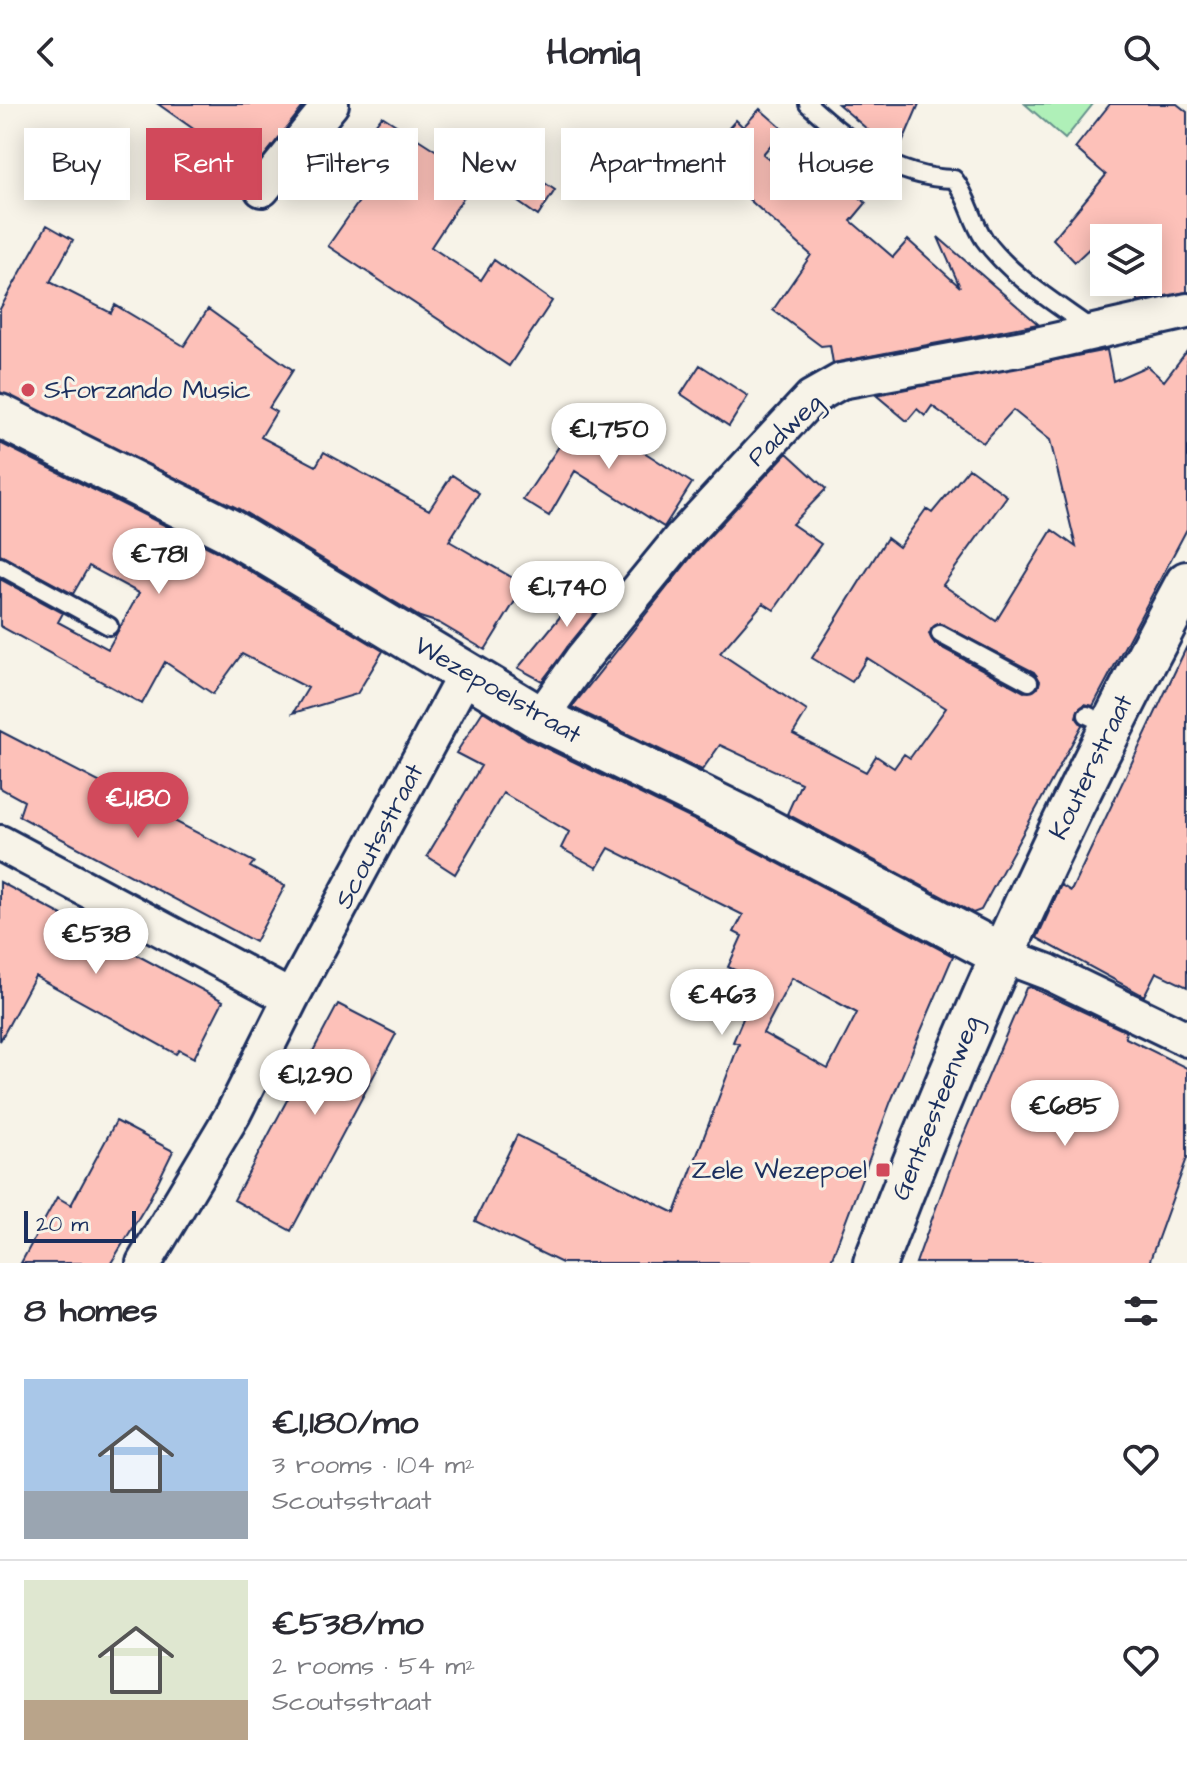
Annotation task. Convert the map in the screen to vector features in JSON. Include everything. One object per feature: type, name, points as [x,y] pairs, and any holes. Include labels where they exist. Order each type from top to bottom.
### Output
[{"type":"street","points":[[262,189],[331,104]]},
{"type":"street","name":"Padweg","points":[[540,718],[582,659],[681,538],[811,398],[841,381],[1187,311]]},
{"type":"street","name":"Wezepoelstraat","points":[[12,431],[228,530],[540,718],[738,815],[1000,954]]},
{"type":"street","name":"Kouterstraat","points":[[1000,954],[1099,721],[1187,583]]},
{"type":"street","name":"Scoutsstraat","points":[[144,1263],[233,1114],[291,998],[466,673]]},
{"type":"street","points":[[0,843],[291,998]]},
{"type":"street","points":[[1000,954],[1048,972],[1187,1039]]},
{"type":"street","name":"Gentsesteenweg","points":[[875,1263],[1000,954]]},
{"type":"lane","points":[[808,104],[835,129],[889,166],[926,178],[954,179],[968,197],[973,221],[986,242],[1009,267],[1095,332]]},
{"type":"lane","points":[[0,566],[109,626]]},
{"type":"lane","points":[[940,634],[1029,682]]},
{"type":"green space","points":[[1025,104],[1093,104],[1065,139]]},
{"type":"building","points":[[158,104],[305,104],[286,128],[278,128],[278,139],[262,159],[262,128],[192,128]]},
{"type":"building","points":[[838,104],[919,104],[902,143],[902,128],[866,128]]},
{"type":"building","points":[[1110,104],[1177,104],[1187,112],[1187,292],[1138,301],[1137,296],[1162,296],[1162,224],[1090,224],[1090,248],[1075,262],[1053,239],[1106,175],[1075,148]]},
{"type":"building","points":[[760,109],[782,128],[770,128],[770,146],[763,154],[770,160],[770,200],[863,200],[866,203],[851,221],[893,257],[908,240],[960,287],[938,237],[1038,324],[833,363],[830,345],[821,346],[773,310],[811,255],[750,200],[754,200],[754,128],[729,128],[736,120],[743,127]]},
{"type":"building","points":[[382,116],[401,128],[373,128]]},
{"type":"building","points":[[418,139],[434,149],[434,200],[462,200],[431,247],[481,280],[494,260],[552,301],[509,366],[328,246],[360,200],[418,200]]},
{"type":"building","points":[[545,183],[555,190],[538,216],[515,200],[545,200]]},
{"type":"building","points":[[47,225],[73,240],[50,282],[111,313],[115,305],[184,346],[208,309],[293,370],[269,408],[276,412],[261,437],[316,466],[324,452],[429,510],[452,475],[479,493],[449,541],[525,585],[485,650],[439,623],[420,617],[239,509],[0,392],[0,309]]},
{"type":"building","points":[[1107,350],[1113,381],[1147,366],[1164,381],[1187,351],[1187,529],[1093,706],[1085,704],[1078,710],[1076,717],[1082,725],[981,910],[973,913],[787,814],[801,783],[720,745],[702,770],[572,707],[696,551],[787,453],[826,489],[792,524],[821,544],[774,610],[763,603],[720,653],[807,711],[793,734],[866,772],[876,756],[894,768],[904,754],[910,758],[946,708],[867,658],[852,682],[812,658],[887,538],[899,547],[926,509],[932,513],[969,468],[1007,496],[943,585],[996,621],[1052,530],[1076,547],[1050,440],[1013,410],[983,443],[932,406],[925,416],[917,409],[907,421],[876,395]],"holes":[[[939,623],[1034,672],[1040,681],[1038,688],[1024,692],[935,644],[929,634]]]},
{"type":"building","points":[[700,365],[748,396],[729,426],[681,394]]},
{"type":"building","points":[[588,403],[607,415],[602,425],[692,483],[664,527],[575,471],[549,516],[523,500]]},
{"type":"building","points":[[0,443],[216,551],[383,651],[357,694],[293,713],[308,688],[242,654],[213,694],[165,662],[142,704],[0,626],[0,579],[63,613],[58,622],[108,649],[139,593],[89,566],[73,594],[0,555]]},
{"type":"building","points":[[596,573],[614,588],[542,681],[518,668]]},
{"type":"building","points":[[1187,646],[1187,987],[1156,972],[1144,996],[1037,938],[1061,885],[1071,891]]},
{"type":"building","points":[[483,711],[529,740],[727,836],[953,956],[891,1101],[830,1263],[562,1263],[475,1221],[517,1135],[675,1213],[739,1044],[733,1042],[759,981],[728,967],[742,936],[734,932],[743,915],[609,848],[597,868],[561,848],[569,832],[503,793],[455,874],[427,856],[481,766],[456,753]],"holes":[[[792,978],[857,1013],[828,1069],[763,1033]]]},
{"type":"building","points":[[0,731],[254,862],[250,867],[285,886],[255,942],[19,816],[24,801],[0,788]]},
{"type":"building","points":[[0,882],[223,1001],[194,1058],[179,1050],[176,1054],[35,976],[0,1041]]},
{"type":"building","points":[[1030,987],[1125,1031],[1126,1038],[1187,1068],[1187,1158],[1149,1263],[916,1263],[957,1150],[1026,988]]},
{"type":"building","points":[[338,1004],[396,1034],[291,1231],[234,1200]]},
{"type":"building","points":[[116,1121],[173,1151],[147,1204],[111,1263],[21,1263],[57,1197],[71,1205]]},
{"type":"place","name":"Sforzando Music","points":[[28,390]]},
{"type":"place","name":"Zele Wezepoel","points":[[883,1170]]}]
